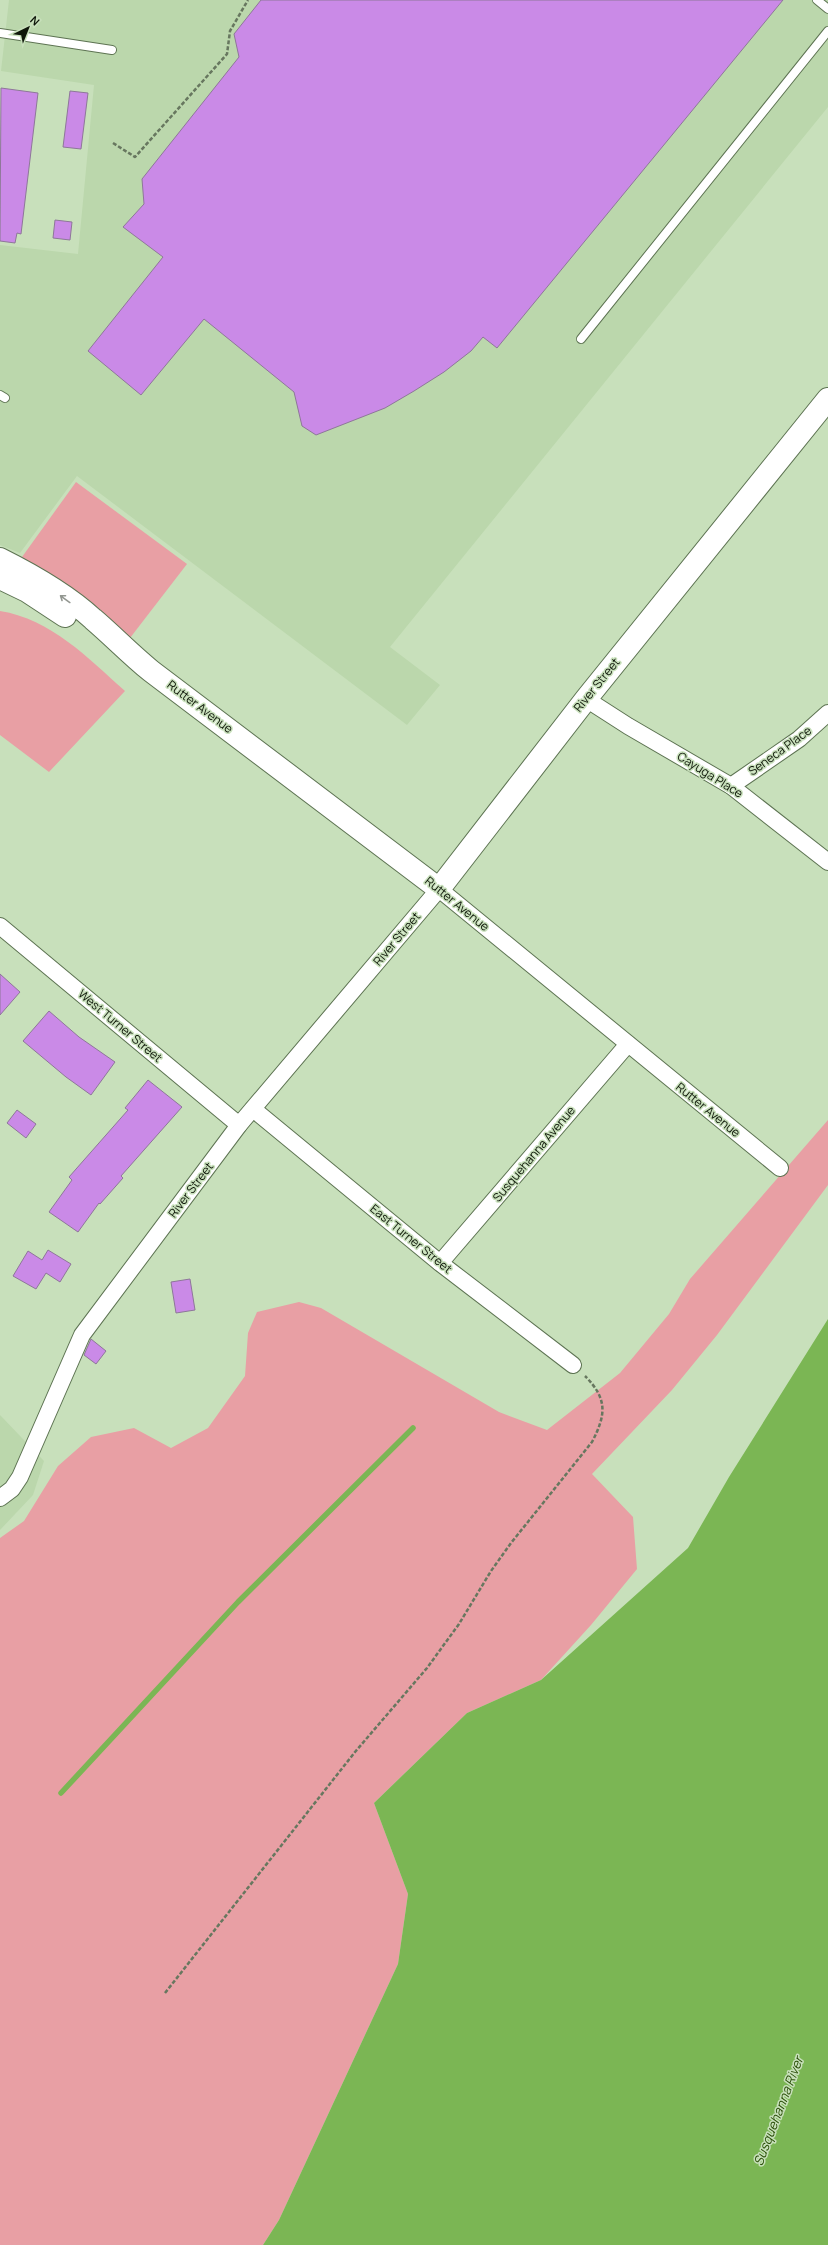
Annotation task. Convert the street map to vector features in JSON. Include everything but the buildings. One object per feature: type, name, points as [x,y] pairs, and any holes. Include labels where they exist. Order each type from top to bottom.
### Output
[{"type":"street","name":"River Street","points":[[0,1498],[12,1489],[20,1477],[82,1335],[239,1125],[439,889],[586,699],[828,399]]},
{"type":"street","name":"Rutter Avenue","points":[[0,559],[39,580],[92,618],[126,651],[439,889],[780,1168]]},
{"type":"street","name":"Rutter Avenue","points":[[0,578],[27,591],[64,615],[126,651]]},
{"type":"street","points":[[0,592],[64,615]]},
{"type":"street","name":"Cayuga Place","points":[[586,699],[628,726],[731,786],[828,862]]},
{"type":"street","name":"Seneca Place","points":[[731,786],[799,739],[828,713]]},
{"type":"street","name":"West Turner Street","points":[[0,926],[239,1125]]},
{"type":"street","name":"Susquehanna Avenue","points":[[440,1263],[628,1044]]},
{"type":"street","name":"East Turner Street","points":[[253,1110],[440,1263],[573,1365]]},
{"type":"lane","points":[[817,0],[828,9]]},
{"type":"lane","points":[[581,339],[828,31]]},
{"type":"lane","points":[[0,33],[112,50]]},
{"type":"path","points":[[113,143],[135,157],[227,54],[230,31],[248,0]]},
{"type":"path","points":[[165,1993],[355,1752],[427,1668],[459,1624],[503,1554],[592,1442],[604,1411],[602,1401],[594,1385],[573,1365]]},
{"type":"shaded area","points":[[9,0],[828,0],[828,107],[390,647],[440,685],[407,725],[77,476],[20,553],[0,545],[0,245],[78,254],[94,85],[1,71]]},
{"type":"shaded area","points":[[76,482],[187,564],[130,638],[22,557]]},
{"type":"shaded area","points":[[0,611],[18,615],[36,622],[52,631],[83,653],[125,691],[49,772],[0,735]]},
{"type":"shaded area","points":[[828,1120],[828,1185],[717,1335],[672,1390],[592,1474],[633,1517],[637,1569],[591,1625],[541,1680],[467,1713],[374,1803],[408,1894],[398,1964],[279,2220],[263,2245],[0,2245],[0,1538],[24,1521],[58,1466],[91,1437],[134,1428],[171,1448],[208,1428],[245,1376],[248,1333],[257,1312],[299,1302],[321,1308],[499,1412],[547,1430],[620,1373],[669,1314],[690,1279]]},
{"type":"shaded area","points":[[0,1415],[44,1461],[33,1495],[0,1530]]},
{"type":"water","name":"Susquehanna River","points":[[828,1319],[828,2245],[263,2245],[279,2220],[398,1964],[408,1894],[374,1803],[467,1713],[541,1680],[688,1548],[729,1477]]},
{"type":"waterway","points":[[61,1793],[238,1602],[413,1428]]}]
